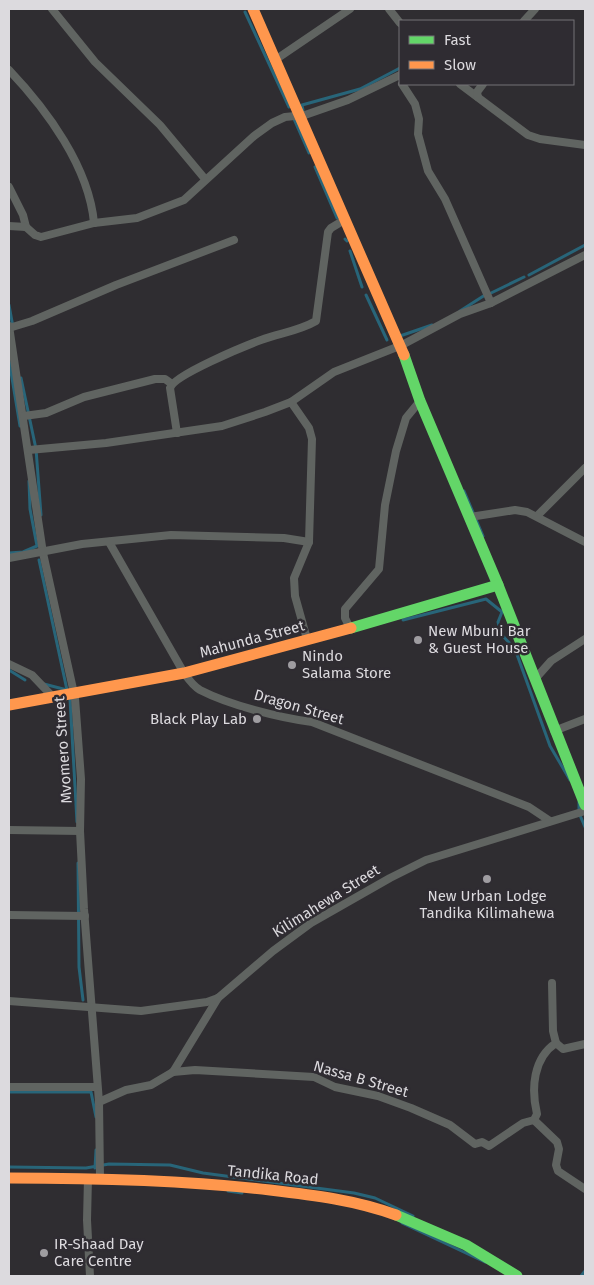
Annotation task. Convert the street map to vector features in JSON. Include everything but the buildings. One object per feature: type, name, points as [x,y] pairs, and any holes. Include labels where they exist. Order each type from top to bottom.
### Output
[{"type":"street","points":[[52,9],[95,62],[160,125],[205,179]]},
{"type":"street","points":[[253,9],[401,345],[420,402],[498,585],[554,732],[585,805]]},
{"type":"street","points":[[275,60],[350,9]]},
{"type":"street","points":[[389,9],[399,22]]},
{"type":"street","points":[[525,20],[535,9]]},
{"type":"street","points":[[9,70],[41,107],[74,158],[92,205],[94,223]]},
{"type":"street","points":[[9,187],[23,215],[26,227],[35,236],[41,237],[94,223],[137,218],[184,200],[205,179],[264,128],[285,117],[348,100],[399,80]]},
{"type":"street","points":[[403,85],[415,104],[419,119],[418,134],[428,171],[445,200],[491,303]]},
{"type":"street","points":[[461,85],[528,135],[540,139],[585,145]]},
{"type":"street","points":[[478,98],[477,92],[482,85]]},
{"type":"street","points":[[177,433],[170,388],[172,384],[189,372],[260,340],[305,328],[316,321],[328,232],[346,219]]},
{"type":"street","points":[[9,226],[26,227]]},
{"type":"street","points":[[9,327],[234,240]]},
{"type":"street","points":[[29,450],[106,443],[222,426],[291,402],[334,372],[401,345],[460,314],[491,303],[585,255]]},
{"type":"street","name":"Mvomero Street","points":[[9,327],[44,553],[74,693],[81,779],[80,831],[90,1007],[99,1102],[94,1178],[87,1220],[90,1276]]},
{"type":"street","points":[[24,416],[46,414],[84,397],[155,379],[165,379],[172,384]]},
{"type":"street","points":[[291,402],[309,428],[312,439],[309,542],[294,578],[295,596],[307,639]]},
{"type":"street","points":[[350,628],[345,618],[345,609],[380,569],[386,505],[398,443],[406,418],[420,402]]},
{"type":"street","points":[[537,516],[585,468]]},
{"type":"street","points":[[470,517],[515,510],[537,516],[585,542]]},
{"type":"street","points":[[9,558],[44,553],[82,544],[171,535],[284,538],[309,542]]},
{"type":"street","name":"Dragon Street","points":[[109,542],[184,674],[190,683],[200,690],[274,714],[312,722],[529,807],[550,821]]},
{"type":"street","name":"Mahunda Street","points":[[9,705],[184,674],[419,610],[498,585]]},
{"type":"street","points":[[535,679],[551,662],[585,639]]},
{"type":"street","points":[[9,664],[32,675],[52,696]]},
{"type":"street","points":[[554,732],[585,719]]},
{"type":"street","name":"Kilimahewa Street","points":[[9,1001],[142,1011],[207,1002],[218,998],[273,951],[311,924],[390,878],[426,860],[585,811]]},
{"type":"street","points":[[9,830],[80,831]]},
{"type":"street","points":[[9,915],[85,916]]},
{"type":"street","points":[[552,983],[556,1043],[563,1049],[585,1044]]},
{"type":"street","points":[[99,1102],[126,1090],[151,1085],[173,1072],[218,998]]},
{"type":"street","points":[[556,1043],[545,1050],[535,1074],[534,1099],[537,1114],[534,1120],[557,1142],[559,1148],[556,1165],[558,1171],[585,1189]]},
{"type":"street","name":"Nassa B Street","points":[[173,1072],[195,1070],[314,1077],[336,1087],[378,1096],[411,1108],[450,1126],[472,1143],[478,1144],[482,1142],[491,1146],[523,1123],[534,1120]]},
{"type":"street","points":[[9,1087],[97,1087]]},
{"type":"street","name":"Tandika Road","points":[[9,1178],[94,1178],[194,1182],[330,1197],[374,1208],[429,1227],[485,1256],[517,1276]]},
{"type":"waterway","points":[[245,12],[289,107]]},
{"type":"waterway","points":[[303,110],[302,105],[360,89],[399,69]]},
{"type":"waterway","points":[[294,119],[309,153]]},
{"type":"waterway","points":[[315,167],[337,218]]},
{"type":"waterway","points":[[529,275],[585,245]]},
{"type":"waterway","points":[[350,251],[362,287]]},
{"type":"waterway","points":[[489,294],[524,277]]},
{"type":"waterway","points":[[366,295],[387,340]]},
{"type":"waterway","points":[[460,311],[485,295]]},
{"type":"waterway","points":[[9,305],[13,327]]},
{"type":"waterway","points":[[400,336],[432,325]]},
{"type":"waterway","points":[[9,360],[20,426]]},
{"type":"waterway","points":[[21,378],[36,449],[41,515]]},
{"type":"waterway","points":[[9,553],[23,552],[37,546],[30,509],[29,481]]},
{"type":"waterway","points":[[464,491],[483,536]]},
{"type":"waterway","points":[[39,560],[67,690],[44,684]]},
{"type":"waterway","points":[[403,620],[486,599],[502,612],[498,622],[501,634],[515,649],[550,746],[570,780]]},
{"type":"waterway","points":[[9,670],[25,680]]},
{"type":"waterway","points":[[70,699],[77,822]]},
{"type":"waterway","points":[[579,802],[579,813],[585,827]]},
{"type":"waterway","points":[[78,863],[79,967],[83,1000]]},
{"type":"waterway","points":[[9,1092],[91,1092],[96,1117]]},
{"type":"waterway","points":[[95,1168],[96,1150]]},
{"type":"waterway","points":[[9,1167],[86,1168],[109,1164],[170,1165],[203,1173],[354,1193],[375,1198],[413,1216]]},
{"type":"waterway","points":[[228,1191],[242,1193]]},
{"type":"waterway","points":[[402,1223],[485,1262]]},
{"type":"waterway","points":[[581,1276],[585,1271]]},
{"type":"traffic: fast","points":[[404,355],[420,401],[498,585],[585,805]]},
{"type":"traffic: fast","points":[[351,628],[498,585]]},
{"type":"traffic: fast","points":[[396,1215],[466,1245],[517,1276]]},
{"type":"traffic: slow","points":[[253,9],[404,355]]},
{"type":"traffic: slow","points":[[9,705],[184,673],[351,628]]},
{"type":"traffic: slow","points":[[9,1178],[140,1180],[237,1187],[334,1199],[365,1205],[396,1215]]},
{"type":"place","name":"New Mbuni Bar & Guest House","points":[[418,640]]},
{"type":"place","name":"Nindo Salama Store","points":[[292,665]]},
{"type":"place","name":"Black Play Lab","points":[[257,719]]},
{"type":"place","name":"New Urban Lodge Tandika Kilimahewa","points":[[487,879]]},
{"type":"place","name":"IR-Shaad Day Care Centre","points":[[44,1253]]}]
